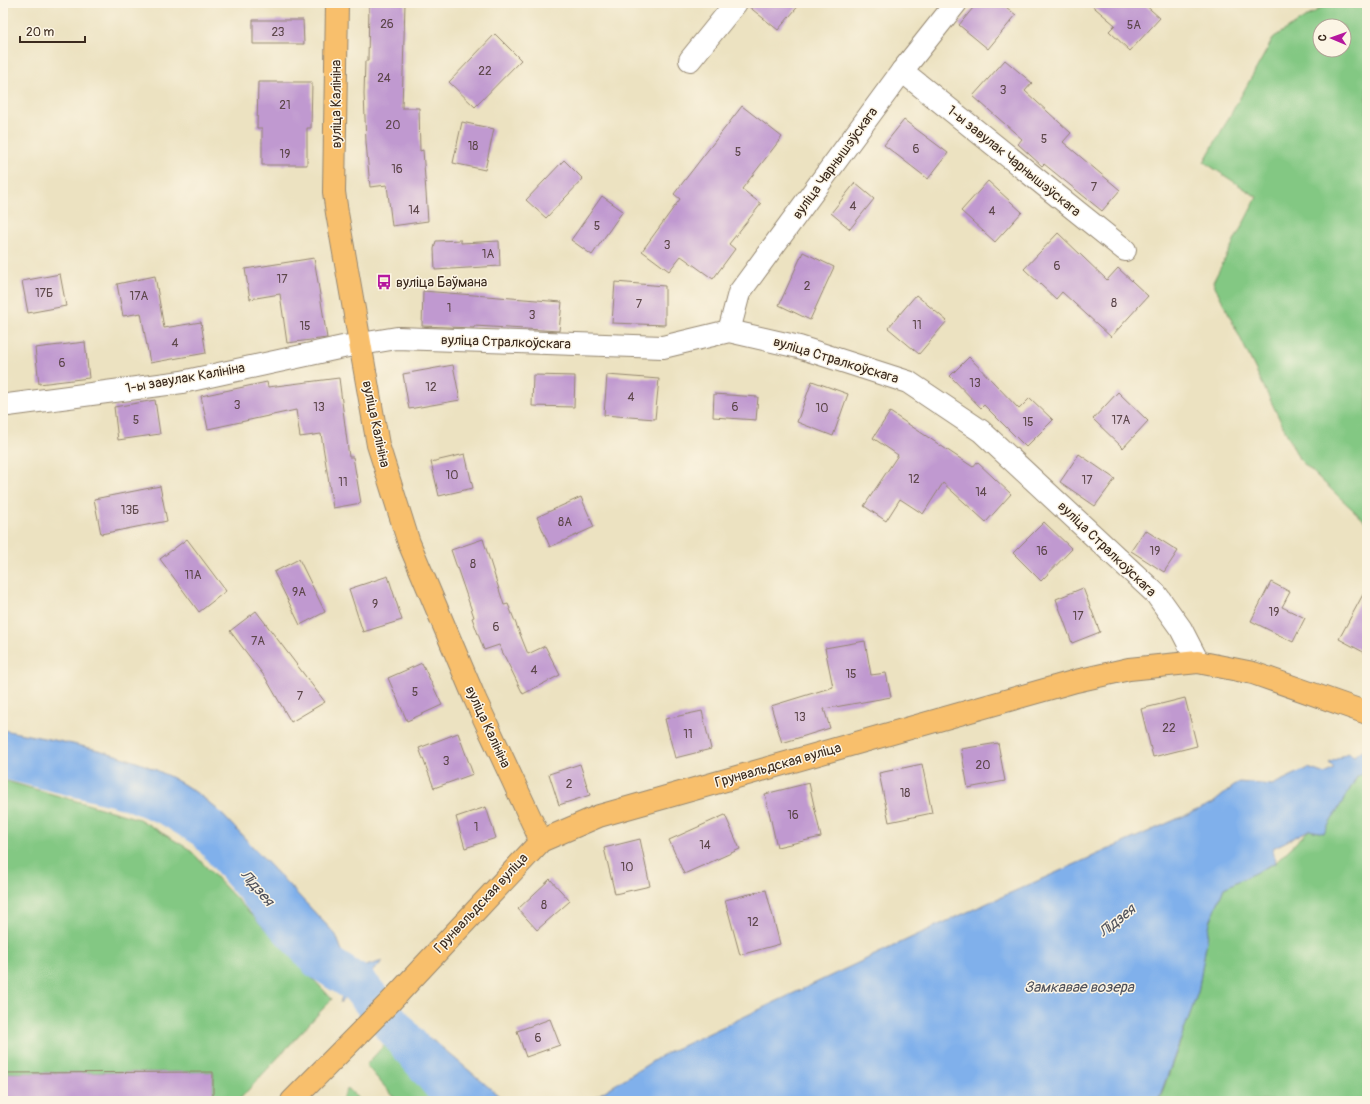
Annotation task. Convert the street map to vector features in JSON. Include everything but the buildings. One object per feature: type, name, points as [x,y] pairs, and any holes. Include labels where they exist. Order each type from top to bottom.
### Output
[{"type":"main road","name":"вуліца Калініна","points":[[337,3],[334,192],[378,445],[409,543],[475,699],[541,840]]},
{"type":"main road","name":"Грунвальдская вуліца","points":[[292,1101],[351,1039],[393,998],[541,840],[599,816],[1076,681],[1129,669],[1198,662],[1253,674],[1367,713]]},
{"type":"street","points":[[690,60],[736,3]]},
{"type":"street","name":"вуліца Чарнышэўскага","points":[[729,331],[739,293],[902,71],[956,3]]},
{"type":"street","name":"1-ы завулак Чарнышэўскага","points":[[902,71],[1126,250]]},
{"type":"street","name":"вуліца Стралкоўскага","points":[[360,344],[397,338],[663,347],[729,331],[799,347],[908,382],[981,431],[1156,594],[1181,629],[1198,662]]},
{"type":"street","name":"1-ы завулак Калініна","points":[[8,405],[182,382],[360,344]]},
{"type":"green space","points":[[1329,3],[1367,3],[1367,523],[1299,459],[1213,282],[1257,197],[1204,162],[1274,37]]},
{"type":"green space","points":[[1367,771],[1367,1101],[1159,1101],[1198,992],[1210,922],[1224,888],[1275,863],[1309,830],[1324,833],[1357,777]]},
{"type":"green space","points":[[3,780],[139,819],[189,849],[332,999],[238,1101],[213,1101],[213,1072],[3,1073]]},
{"type":"green space","points":[[388,1041],[414,1068],[435,1101],[397,1101],[366,1065]]},
{"type":"green space","points":[[348,1088],[360,1101],[341,1101]]},
{"type":"water","points":[[3,730],[90,748],[117,756],[144,765],[170,777],[195,792],[219,811],[336,935],[347,964],[359,968],[383,961],[340,1003],[345,983],[195,819],[132,788],[3,757]]},
{"type":"water","name":"Замкавае возера","points":[[1367,747],[1367,771],[1357,777],[1324,833],[1309,830],[1273,848],[1275,863],[1224,888],[1210,922],[1198,992],[1158,1101],[589,1101],[661,1056],[936,926],[1213,803],[1239,782],[1272,785],[1308,768],[1325,774],[1334,768],[1329,763],[1348,753],[1354,756]]},
{"type":"water","points":[[407,1022],[439,1045],[505,1101],[439,1101],[423,1071],[396,1036],[394,1027]]},
{"type":"waterway","name":"Лідзея","points":[[3,759],[132,791],[170,807],[207,830],[272,908],[318,959],[359,985],[456,1101]]},
{"type":"place","name":"вуліца Баўмана","points":[[384,282]]}]
